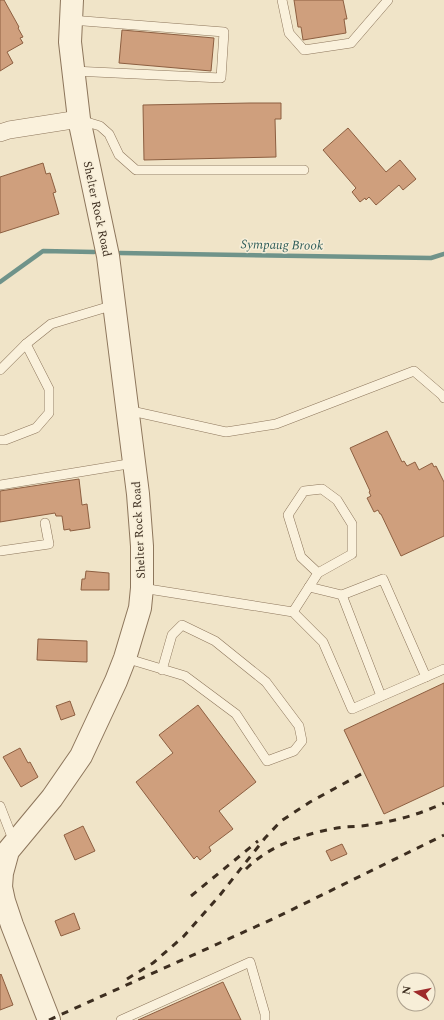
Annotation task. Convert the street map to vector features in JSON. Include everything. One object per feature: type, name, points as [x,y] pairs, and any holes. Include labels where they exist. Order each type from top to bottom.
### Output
[{"type":"street","name":"Shelter Rock Road","points":[[49,1020],[12,925],[0,887],[4,861],[8,851],[52,798],[81,756],[116,681],[125,658],[140,608],[142,588],[142,546],[138,494],[108,256],[79,119],[70,42],[72,10]]},
{"type":"street","points":[[0,134],[8,130],[79,119]]},
{"type":"lane","points":[[282,0],[289,33],[304,50],[351,43],[388,0]]},
{"type":"lane","points":[[72,10],[224,32],[221,78],[73,71]]},
{"type":"lane","points":[[79,119],[100,126],[109,134],[119,155],[136,170],[304,170]]},
{"type":"lane","points":[[0,370],[26,344],[51,324],[114,305]]},
{"type":"lane","points":[[0,440],[5,440],[36,428],[49,413],[49,389],[26,344]]},
{"type":"lane","points":[[127,410],[226,432],[276,424],[414,371],[443,396]]},
{"type":"lane","points":[[0,485],[134,463]]},
{"type":"lane","points":[[294,612],[318,573],[352,554],[352,524],[337,500],[322,489],[304,491],[288,515],[301,557],[318,573]]},
{"type":"lane","points":[[0,551],[49,544],[44,523]]},
{"type":"lane","points":[[309,587],[342,595],[383,579],[426,677]]},
{"type":"lane","points":[[142,588],[294,612],[323,642],[352,709],[444,669]]},
{"type":"lane","points":[[342,595],[381,696]]},
{"type":"lane","points":[[125,658],[162,670],[184,676],[236,714],[267,761],[294,751],[302,741],[299,726],[266,682],[215,642],[182,625],[172,634],[162,670]]},
{"type":"lane","points":[[0,806],[14,843]]},
{"type":"lane","points":[[121,1020],[250,962],[265,1014],[265,1020]]},
{"type":"building","points":[[0,0],[4,0],[19,27],[18,28],[23,37],[20,38],[23,43],[7,52],[13,63],[0,71]]},
{"type":"building","points":[[294,0],[343,0],[347,19],[344,19],[346,33],[303,40],[301,27],[298,27]]},
{"type":"building","points":[[122,30],[214,38],[211,71],[119,63]]},
{"type":"building","points":[[281,103],[281,119],[275,119],[276,157],[144,160],[143,105]]},
{"type":"building","points":[[348,128],[386,172],[400,160],[416,179],[403,190],[399,185],[376,205],[369,197],[360,202],[352,192],[356,188],[323,150]]},
{"type":"building","points":[[43,163],[46,174],[50,173],[56,192],[53,193],[59,214],[0,233],[0,177]]},
{"type":"building","points":[[387,431],[402,462],[404,461],[407,466],[415,462],[419,470],[432,463],[434,467],[436,466],[444,482],[444,536],[401,556],[381,514],[378,510],[374,512],[367,498],[371,496],[370,491],[350,448]]},
{"type":"building","points":[[79,479],[82,505],[87,504],[90,528],[70,531],[70,529],[64,530],[62,516],[56,516],[55,513],[0,522],[0,491]]},
{"type":"building","points":[[86,571],[109,573],[109,590],[81,590],[82,579],[85,579]]},
{"type":"building","points":[[38,639],[87,641],[87,662],[37,660]]},
{"type":"building","points":[[444,683],[444,786],[384,814],[344,730]]},
{"type":"building","points":[[70,701],[75,715],[61,720],[56,706]]},
{"type":"building","points":[[198,705],[256,782],[219,811],[233,829],[209,847],[211,851],[200,860],[197,856],[194,859],[136,782],[173,753],[159,735]]},
{"type":"building","points":[[20,748],[38,777],[21,787],[3,757]]},
{"type":"building","points":[[83,826],[95,851],[75,860],[64,835]]},
{"type":"building","points":[[342,844],[347,854],[331,861],[326,851]]},
{"type":"building","points":[[74,913],[80,929],[61,936],[55,921]]},
{"type":"building","points":[[1,974],[13,1005],[0,1010],[0,975]]},
{"type":"building","points":[[223,982],[241,1020],[138,1020]]},
{"type":"waterway","name":"Sympaug Brook","points":[[0,282],[43,251],[94,252]]},
{"type":"waterway","name":"Sympaug Brook","points":[[120,253],[431,258],[444,254]]},
{"type":"railway","points":[[127,979],[153,963],[183,937],[220,895],[265,838],[281,821],[310,802],[365,772]]},
{"type":"railway","points":[[246,869],[266,853],[300,837],[337,828],[365,826],[392,821],[444,803]]},
{"type":"railway","points":[[49,1020],[275,918],[444,835]]},
{"type":"railway","points":[[191,896],[258,841]]}]
